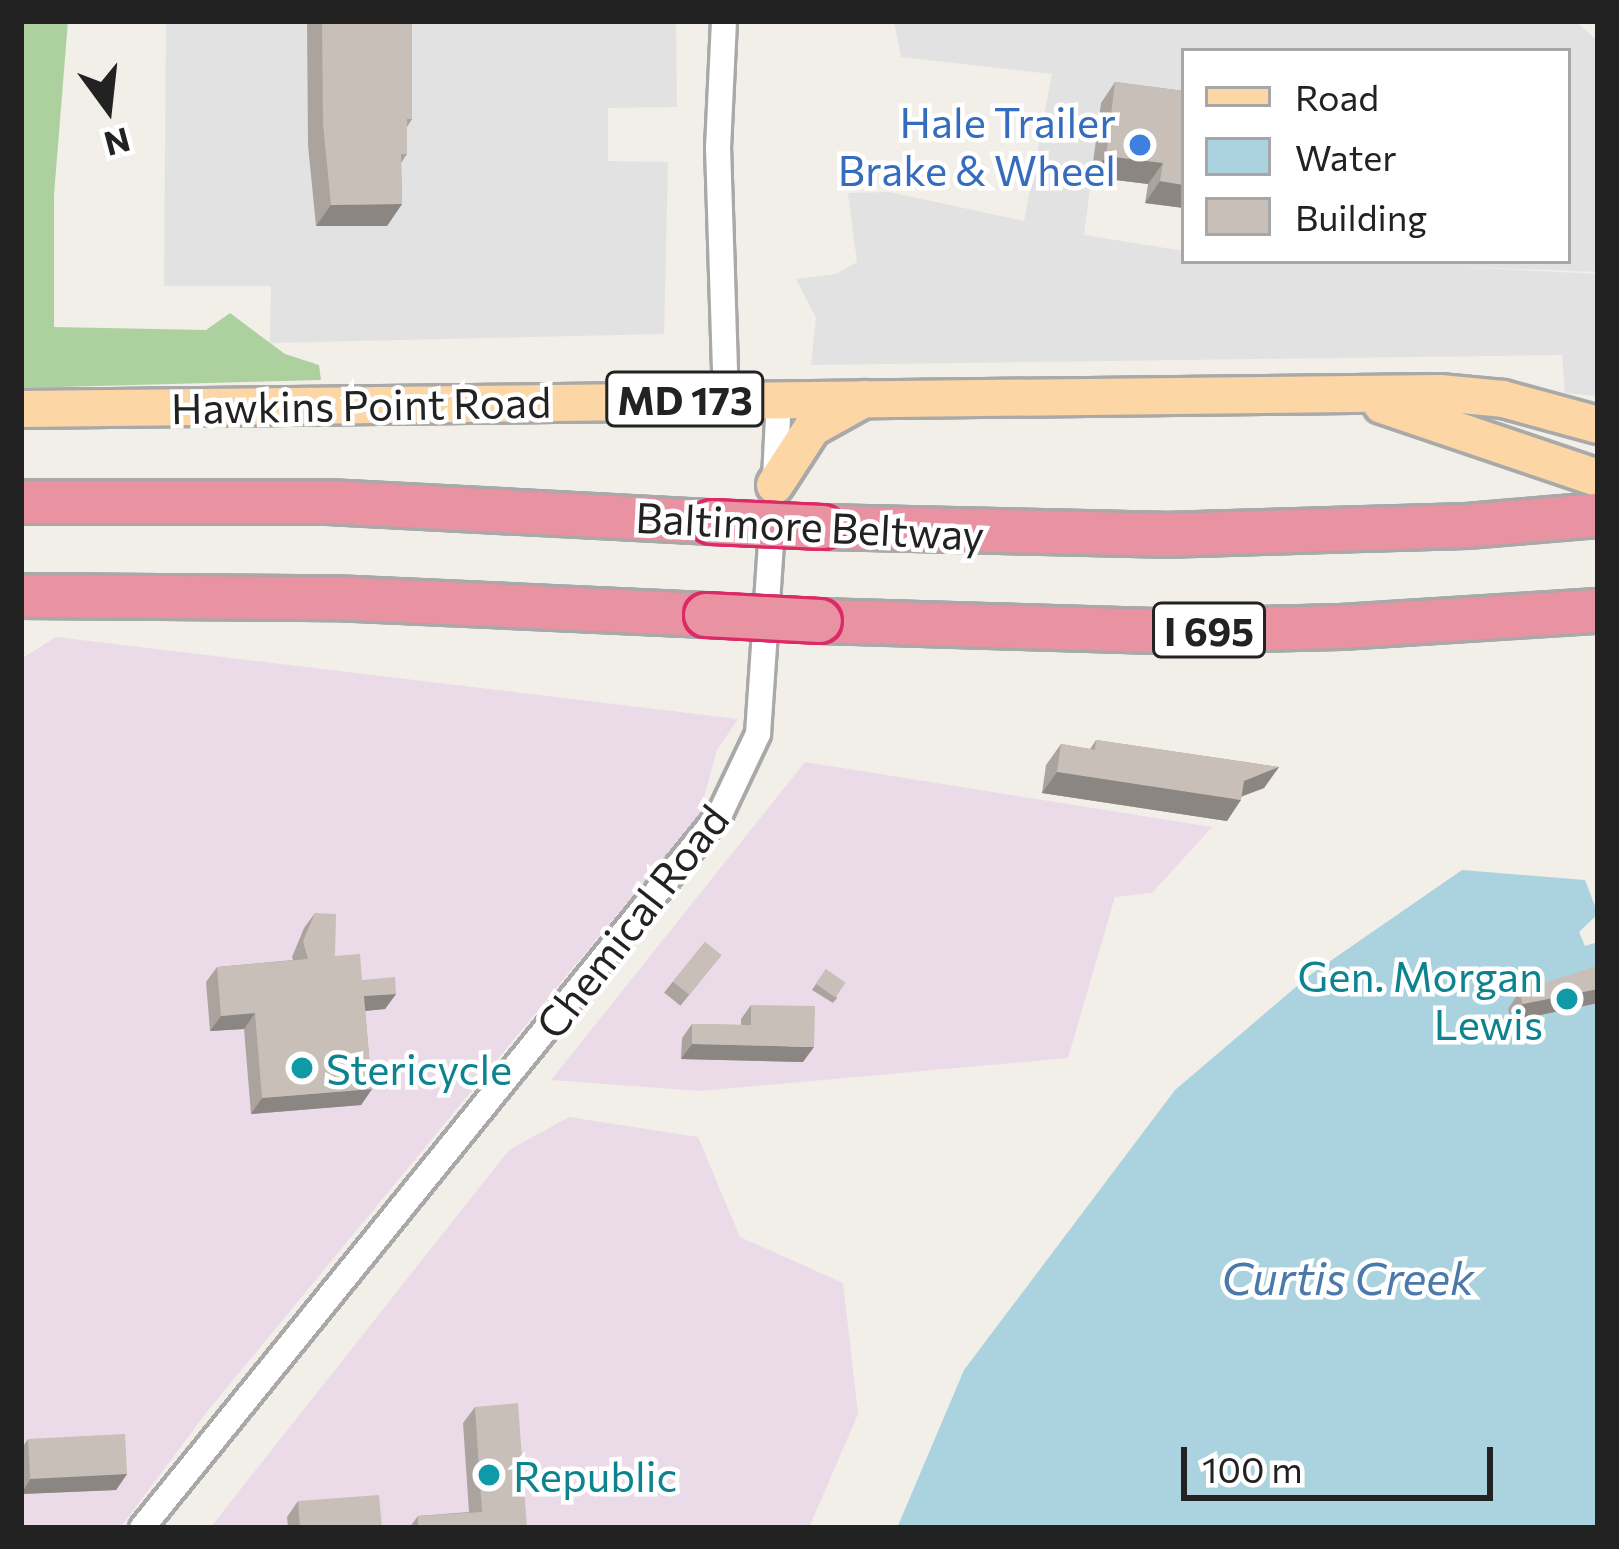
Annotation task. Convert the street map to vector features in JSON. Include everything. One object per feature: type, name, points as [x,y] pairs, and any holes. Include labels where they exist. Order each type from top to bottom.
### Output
[{"type":"highway","name":"Baltimore Beltway","points":[[21,502],[328,502],[823,527],[1163,535],[1467,526],[1598,515]]},
{"type":"highway","name":"I 695","points":[[21,596],[312,598],[1164,631],[1341,627],[1598,610]]},
{"type":"main road","name":"MD 173","points":[[1349,396],[1440,393],[1503,399],[1598,425]]},
{"type":"main road","name":"Hawkins Point Road","points":[[21,409],[1349,396]]},
{"type":"main road","name":"MD 173","points":[[1349,396],[1598,478]]},
{"type":"main road","points":[[775,485],[812,428],[867,398]]},
{"type":"street","points":[[724,21],[718,147],[726,399]]},
{"type":"street","name":"Chemical Road","points":[[142,1528],[720,814],[758,734],[779,398]]},
{"type":"shaded area","points":[[166,21],[676,21],[677,107],[608,108],[608,161],[668,162],[664,334],[270,343],[271,286],[164,286]]},
{"type":"shaded area","points":[[894,21],[1575,21],[1598,41],[1598,272],[1444,266],[1598,274],[1598,396],[1565,393],[1562,355],[811,365],[816,318],[796,279],[836,274],[857,262],[848,193],[889,192],[1024,221],[1052,74],[901,57]]},
{"type":"shaded area","points":[[56,637],[738,719],[717,750],[699,815],[206,1413],[120,1528],[21,1528],[21,659]]},
{"type":"shaded area","points":[[805,762],[1212,827],[1152,893],[1115,897],[1068,1058],[700,1091],[551,1080]]},
{"type":"shaded area","points":[[569,1117],[698,1137],[740,1237],[843,1283],[858,1414],[809,1528],[210,1528],[509,1150]]},
{"type":"green space","points":[[21,21],[68,21],[54,195],[54,327],[206,330],[230,313],[285,354],[319,365],[321,380],[21,388]]},
{"type":"water","name":"Curtis Creek","points":[[1462,870],[1585,880],[1598,914],[1579,932],[1585,946],[1598,942],[1598,1528],[897,1528],[964,1370],[1175,1090],[1310,975]]},
{"type":"building","points":[[322,21],[412,21],[412,119],[407,119],[407,154],[401,154],[402,204],[331,205],[323,124]]},
{"type":"building","points":[[1115,82],[1181,91],[1181,184],[1160,181],[1163,163],[1106,156]]},
{"type":"building","points":[[1096,740],[1279,767],[1244,781],[1241,800],[1057,772],[1061,744],[1095,750]]},
{"type":"building","name":"Stericycle","points":[[315,913],[336,914],[335,956],[360,954],[362,980],[395,977],[396,994],[364,996],[372,1089],[262,1098],[255,1013],[221,1016],[217,967],[308,959],[303,941]]},
{"type":"building","points":[[705,942],[721,955],[689,995],[673,982]]},
{"type":"building","points":[[1597,966],[1598,989],[1523,1004],[1519,992]]},
{"type":"building","points":[[826,969],[846,983],[835,998],[816,984]]},
{"type":"building","points":[[751,1005],[815,1006],[814,1047],[692,1044],[692,1024],[751,1025]]},
{"type":"building","points":[[518,1403],[527,1528],[418,1528],[418,1516],[482,1512],[475,1407]]},
{"type":"building","points":[[125,1434],[127,1474],[30,1479],[28,1439]]},
{"type":"building","points":[[379,1495],[382,1528],[300,1528],[298,1501]]},
{"type":"place","name":"Hale Trailer Brake & Wheel","points":[[1140,145]]},
{"type":"place","name":"Gen. Morgan Lewis","points":[[1567,999]]},
{"type":"place","name":"Stericycle","points":[[302,1068]]},
{"type":"place","name":"Republic","points":[[489,1475]]}]
